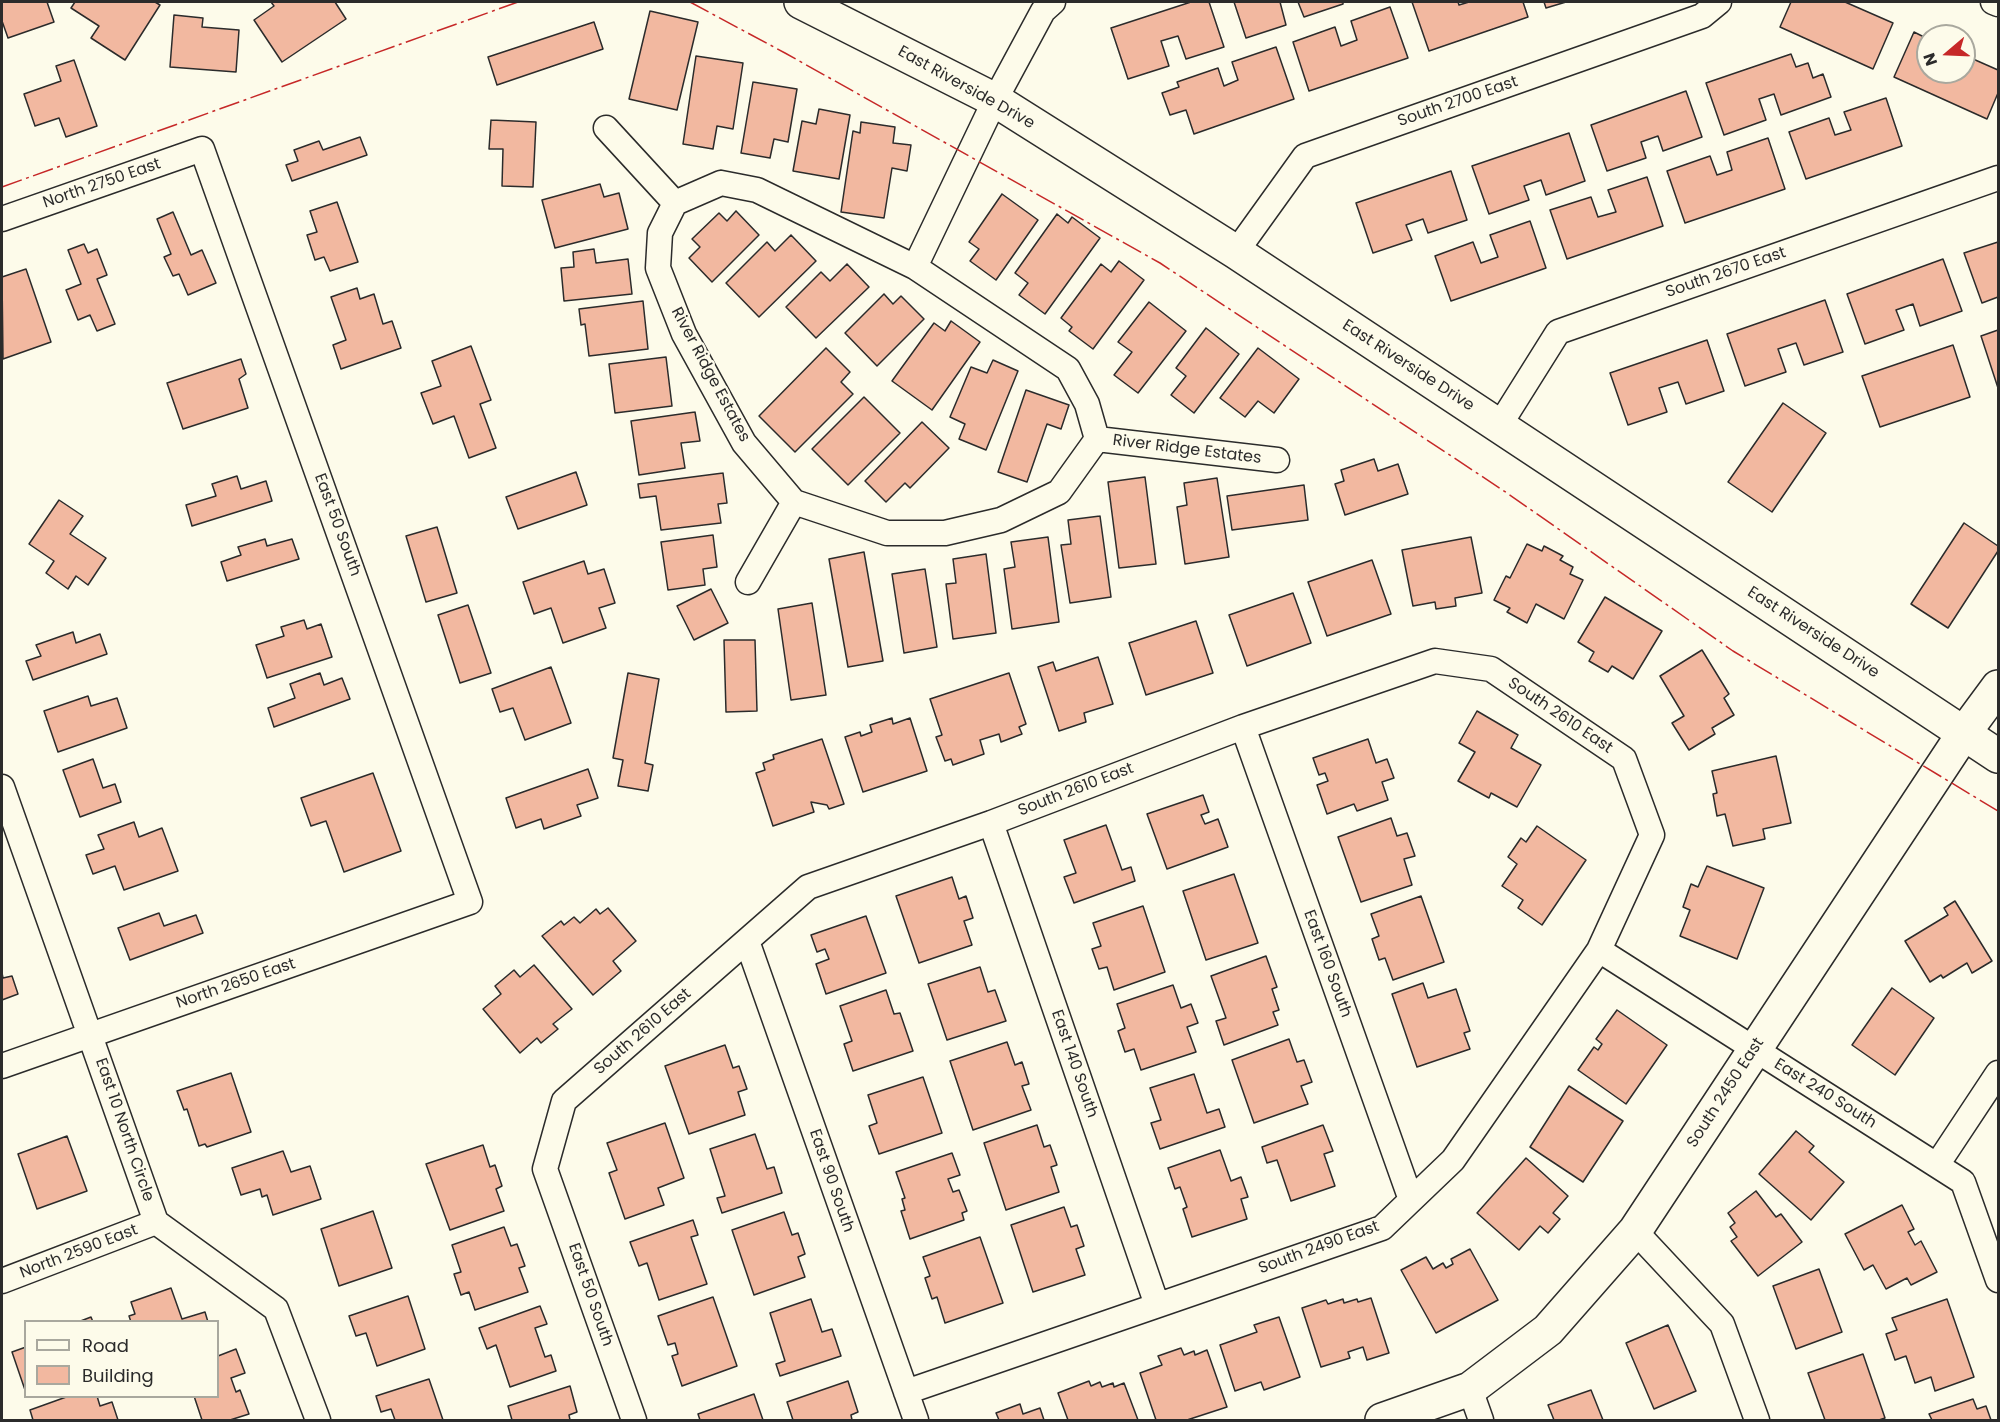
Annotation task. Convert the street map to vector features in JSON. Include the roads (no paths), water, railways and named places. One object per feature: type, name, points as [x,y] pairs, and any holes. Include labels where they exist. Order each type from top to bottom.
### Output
[{"type":"main road","name":"East Riverside Drive","points":[[801,2],[995,100],[1236,252],[1998,756]]},
{"type":"main road","name":"South 2450 East","points":[[1382,1420],[1470,1389],[1548,1330],[1635,1231],[1964,733],[1998,687]]},
{"type":"street","points":[[915,267],[995,100],[1043,11],[1053,2]]},
{"type":"street","name":"South 2700 East","points":[[1236,252],[1305,156],[1702,16],[1719,2]]},
{"type":"street","points":[[1993,2],[1998,4]]},
{"type":"street","points":[[606,128],[675,203]]},
{"type":"street","name":"North 2750 East","points":[[3,213],[202,149]]},
{"type":"street","name":"East 50 South","points":[[202,149],[470,902]]},
{"type":"street","name":"South 2670 East","points":[[1500,426],[1558,332],[1998,178]]},
{"type":"street","name":"River Ridge Estates","points":[[721,183],[758,190],[915,267],[1068,369],[1087,404],[1097,439],[1059,492],[1001,520],[945,533],[888,533],[794,502],[744,443],[684,334],[658,268],[660,233],[675,203],[721,183]]},
{"type":"street","name":"River Ridge Estates","points":[[1097,439],[1277,460]]},
{"type":"street","points":[[748,582],[794,502]]},
{"type":"street","name":"South 2610 East","points":[[546,1169],[564,1101],[808,887],[991,823],[1243,727],[1435,661],[1491,669],[1624,759],[1652,835]]},
{"type":"street","name":"East 160 South","points":[[1243,727],[1411,1200]]},
{"type":"street","name":"East 10 North Circle","points":[[2,787],[156,1222],[276,1309],[318,1420]]},
{"type":"street","name":"East 140 South","points":[[991,823],[1157,1305]]},
{"type":"street","name":"South 2490 East","points":[[906,1392],[1382,1228],[1453,1160],[1599,950],[1652,835]]},
{"type":"street","name":"North 2650 East","points":[[2,1066],[470,902]]},
{"type":"street","name":"East 90 South","points":[[747,941],[916,1420]]},
{"type":"street","name":"East 240 South","points":[[1599,950],[1963,1182],[1998,1280]]},
{"type":"street","points":[[1937,1165],[1998,1073]]},
{"type":"street","name":"East 50 South","points":[[546,1169],[634,1420]]},
{"type":"street","name":"North 2590 East","points":[[2,1281],[156,1222]]},
{"type":"street","points":[[1635,1231],[1722,1324],[1757,1420]]},
{"type":"street","points":[[1470,1389],[1481,1420]]}]
